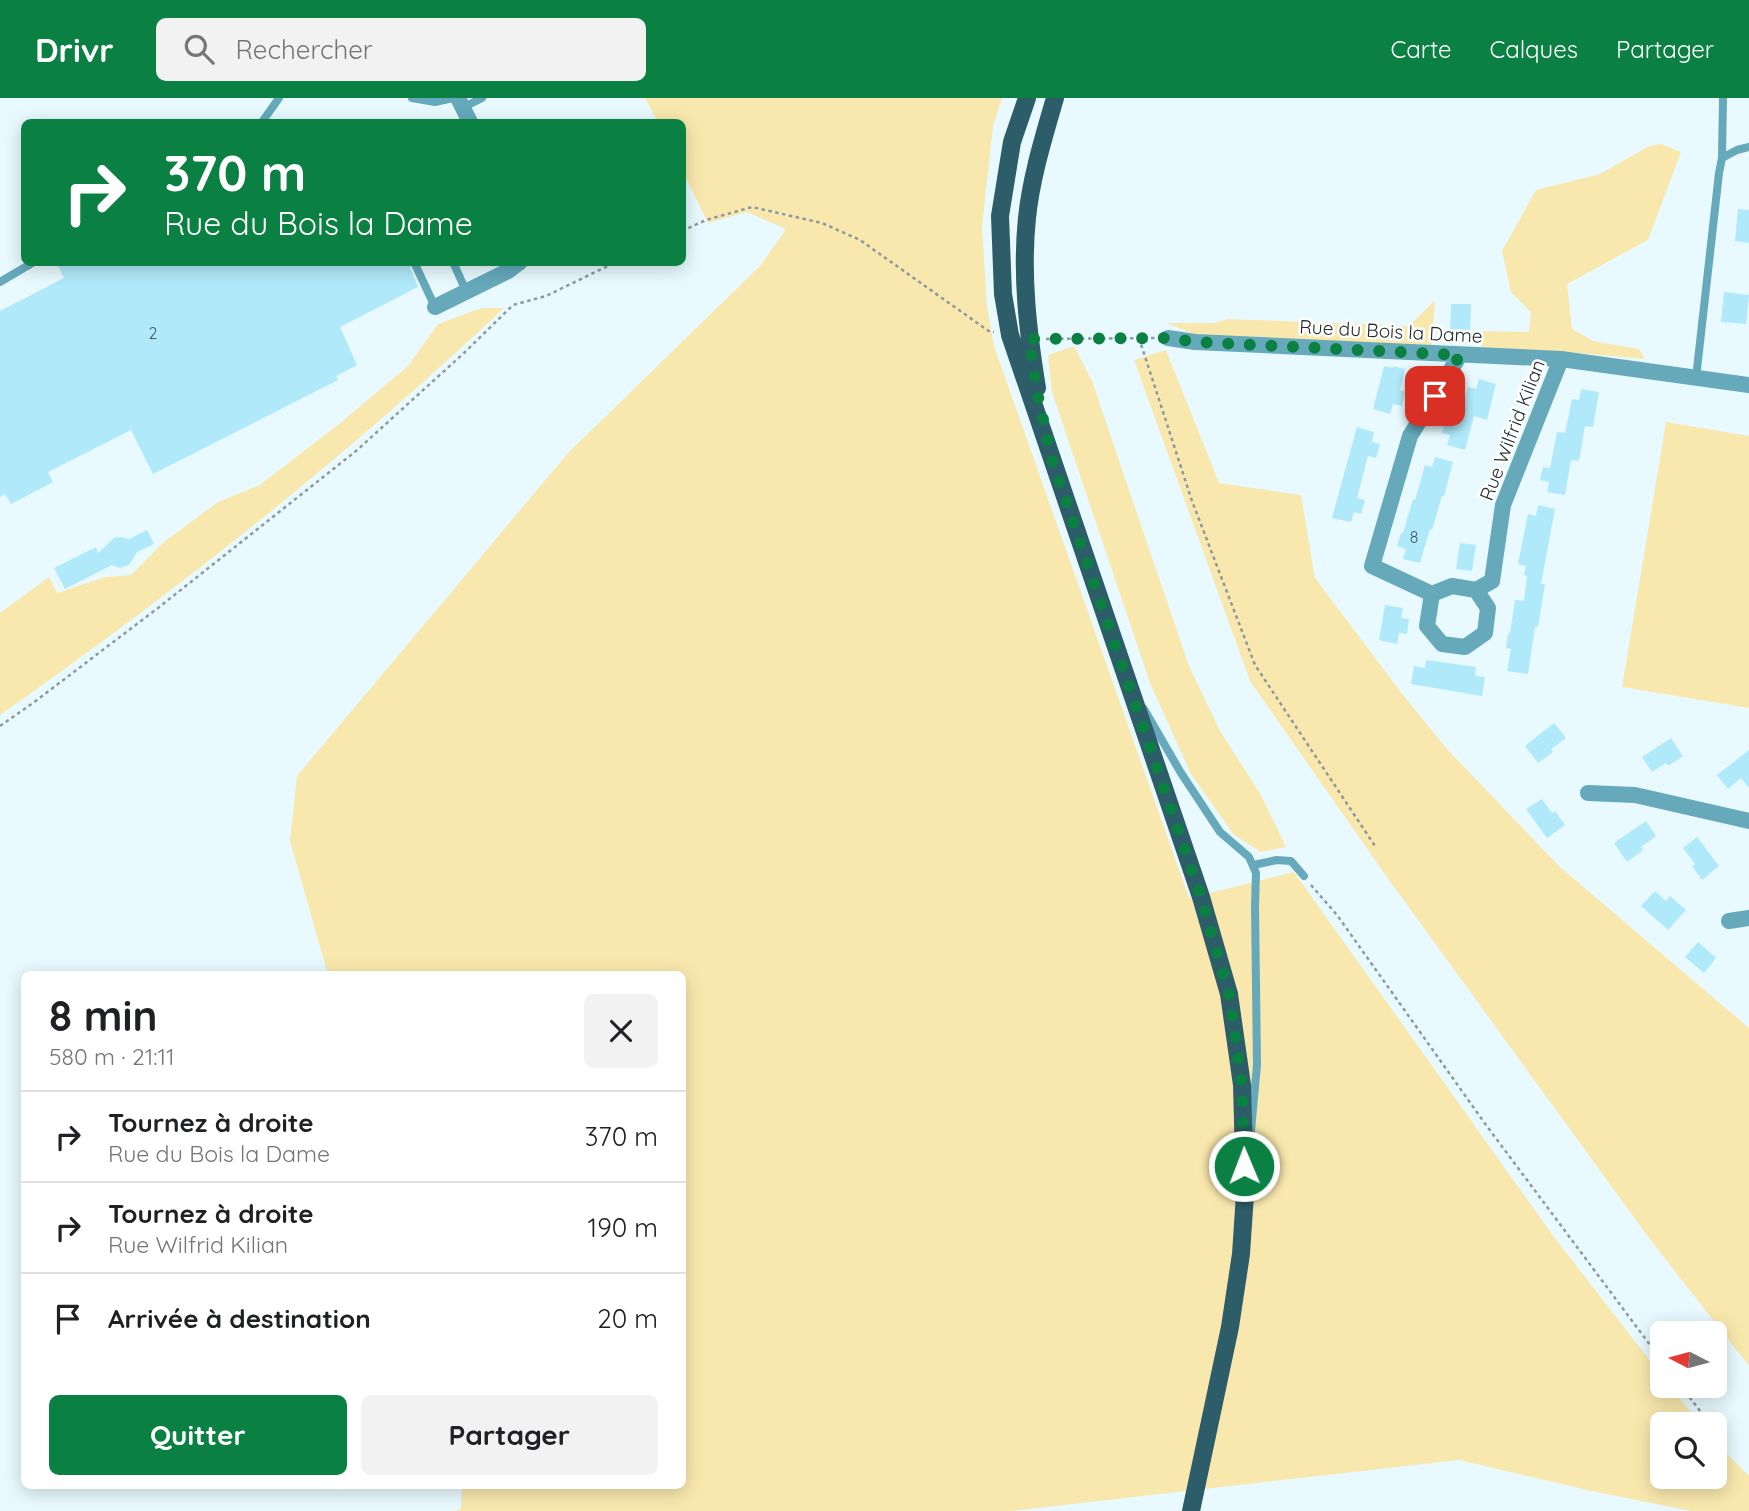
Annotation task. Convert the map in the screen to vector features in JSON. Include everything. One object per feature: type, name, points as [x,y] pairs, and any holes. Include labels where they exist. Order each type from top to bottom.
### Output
[{"type":"main road","points":[[1027,98],[1012,142],[1000,216],[1003,294],[1010,335],[1201,897],[1229,994],[1242,1085],[1245,1194],[1241,1254],[1230,1327],[1191,1511]]},
{"type":"main road","points":[[1052,460],[1037,392],[1024,292],[1027,217],[1040,148],[1055,98]]},
{"type":"street","points":[[435,307],[513,266]]},
{"type":"street","name":"Rue du Bois la Dame","points":[[1168,338],[1195,342],[1561,359],[1749,385]]},
{"type":"street","points":[[1432,594],[1427,626],[1442,644],[1465,647],[1485,633],[1488,608],[1476,590],[1452,586],[1432,594],[1372,566],[1410,436],[1460,355]]},
{"type":"street","name":"Rue Wilfrid Kilian","points":[[1476,590],[1492,581],[1503,505],[1561,359]]},
{"type":"street","points":[[1588,793],[1635,795],[1749,821]]},
{"type":"street","points":[[1729,921],[1749,918]]},
{"type":"lane","points":[[264,119],[279,98]]},
{"type":"lane","points":[[412,98],[461,107],[482,98]]},
{"type":"lane","points":[[1696,378],[1722,158],[1723,98]]},
{"type":"lane","points":[[1722,158],[1749,147]]},
{"type":"lane","points":[[0,282],[27,266]]},
{"type":"lane","points":[[416,266],[435,307]]},
{"type":"lane","points":[[455,266],[466,291]]},
{"type":"lane","points":[[1130,684],[1181,773],[1220,832],[1249,857],[1256,873],[1257,1065],[1245,1194]]},
{"type":"lane","points":[[1253,865],[1277,860],[1291,861],[1304,876]]},
{"type":"path","points":[[686,229],[706,220],[751,207],[822,223],[860,240],[990,332],[1010,335]]},
{"type":"path","points":[[0,726],[147,616],[356,451],[513,305],[546,296],[609,266]]},
{"type":"path","points":[[1139,338],[1192,501],[1255,665],[1375,846]]},
{"type":"path","points":[[1029,339],[1168,338]]},
{"type":"path","points":[[1304,876],[1337,915],[1486,1125],[1650,1345]]},
{"type":"path","points":[[1690,1398],[1701,1412]]},
{"type":"shaded area","points":[[645,98],[1002,98],[993,126],[982,227],[987,306],[994,346],[1189,898],[1294,872],[1554,1237],[1650,1361],[1650,1398],[1679,1398],[1691,1412],[1650,1412],[1650,1489],[1727,1489],[1727,1454],[1749,1476],[1749,1511],[1691,1511],[1459,1460],[1011,1511],[455,1511],[461,1509],[462,1489],[686,1489],[686,971],[327,971],[290,841],[297,776],[568,453],[760,266],[786,229],[747,212],[708,223],[686,178],[686,119],[656,119]]},
{"type":"shaded area","points":[[1661,144],[1681,152],[1648,240],[1567,284],[1572,329],[1593,341],[1639,349],[1645,359],[1482,347],[1483,331],[1529,332],[1531,312],[1511,292],[1502,251],[1536,190],[1600,174],[1649,146]]},
{"type":"shaded area","points":[[1435,300],[1432,345],[1199,336],[1166,323],[1214,323],[1228,319],[1409,326]]},
{"type":"shaded area","points":[[481,308],[504,308],[384,417],[260,520],[131,620],[0,715],[0,613],[49,577],[57,593],[105,577],[131,575],[164,542],[218,502],[260,485],[344,420],[408,366],[438,324]]},
{"type":"shaded area","points":[[1074,346],[1092,381],[1189,666],[1220,731],[1261,795],[1286,847],[1261,852],[1234,835],[1191,774],[1150,683],[1052,392],[1048,355]]},
{"type":"shaded area","points":[[1166,350],[1219,483],[1301,495],[1315,578],[1447,749],[1560,867],[1749,1028],[1749,1366],[1727,1338],[1727,1321],[1714,1321],[1649,1238],[1389,880],[1250,681],[1134,360]]},
{"type":"shaded area","points":[[1666,422],[1749,436],[1749,708],[1622,687]]},
{"type":"building","points":[[1738,209],[1749,210],[1749,243],[1735,241]]},
{"type":"building","points":[[58,266],[410,266],[418,287],[340,327],[357,365],[336,376],[338,380],[153,474],[131,430],[48,472],[53,482],[11,504],[5,494],[0,497],[0,311],[64,278]]},
{"type":"building","points":[[1724,292],[1749,295],[1746,324],[1721,322]]},
{"type":"building","points":[[1451,304],[1471,304],[1470,334],[1450,334]]},
{"type":"building","points":[[1384,366],[1405,369],[1400,390],[1405,392],[1402,406],[1393,404],[1390,414],[1373,409]]},
{"type":"building","points":[[1479,379],[1496,384],[1487,420],[1474,416],[1465,450],[1447,445],[1450,435],[1442,433],[1446,419],[1454,421],[1457,411],[1461,412],[1468,387],[1476,389]]},
{"type":"building","points":[[1581,389],[1599,392],[1593,427],[1585,426],[1579,461],[1571,460],[1565,495],[1547,492],[1549,482],[1540,480],[1543,467],[1550,468],[1557,432],[1565,433],[1572,399],[1579,400]]},
{"type":"building","points":[[1357,427],[1374,432],[1372,442],[1380,444],[1376,458],[1368,456],[1357,498],[1365,500],[1361,514],[1354,512],[1351,522],[1332,518]]},
{"type":"building","points":[[1435,457],[1453,462],[1420,563],[1403,559],[1406,549],[1397,546],[1425,465],[1432,467]]},
{"type":"building","points":[[1538,505],[1555,509],[1541,584],[1545,584],[1538,627],[1535,627],[1528,674],[1507,671],[1511,649],[1506,648],[1515,600],[1524,601],[1526,566],[1518,564],[1528,514],[1536,516]]},
{"type":"building","points":[[147,530],[154,544],[137,552],[130,564],[120,568],[112,565],[65,589],[54,568],[96,547],[98,553],[114,538],[129,539]]},
{"type":"building","points":[[1460,543],[1476,545],[1472,571],[1456,569]]},
{"type":"building","points":[[1385,605],[1403,608],[1401,618],[1409,619],[1407,634],[1399,633],[1397,644],[1379,640]]},
{"type":"building","points":[[1426,660],[1476,667],[1475,676],[1485,677],[1482,696],[1411,684],[1414,666],[1425,668]]},
{"type":"building","points":[[1554,723],[1566,738],[1538,763],[1525,746]]},
{"type":"building","points":[[1671,738],[1683,756],[1652,772],[1642,757]]},
{"type":"building","points":[[1749,750],[1749,788],[1741,778],[1728,789],[1717,775]]},
{"type":"building","points":[[1542,799],[1565,825],[1547,838],[1526,809]]},
{"type":"building","points":[[1646,821],[1656,836],[1627,862],[1614,843]]},
{"type":"building","points":[[1697,837],[1719,866],[1702,880],[1692,866],[1695,864],[1683,848]]},
{"type":"building","points":[[1655,891],[1666,901],[1670,896],[1686,910],[1668,930],[1641,906]]},
{"type":"building","points":[[1698,942],[1716,958],[1704,973],[1685,957]]},
{"type":"route","points":[[1244,1166],[1242,1085],[1229,994],[1201,897],[1052,460],[1029,339],[1168,338],[1195,342],[1460,355],[1435,396]]}]
